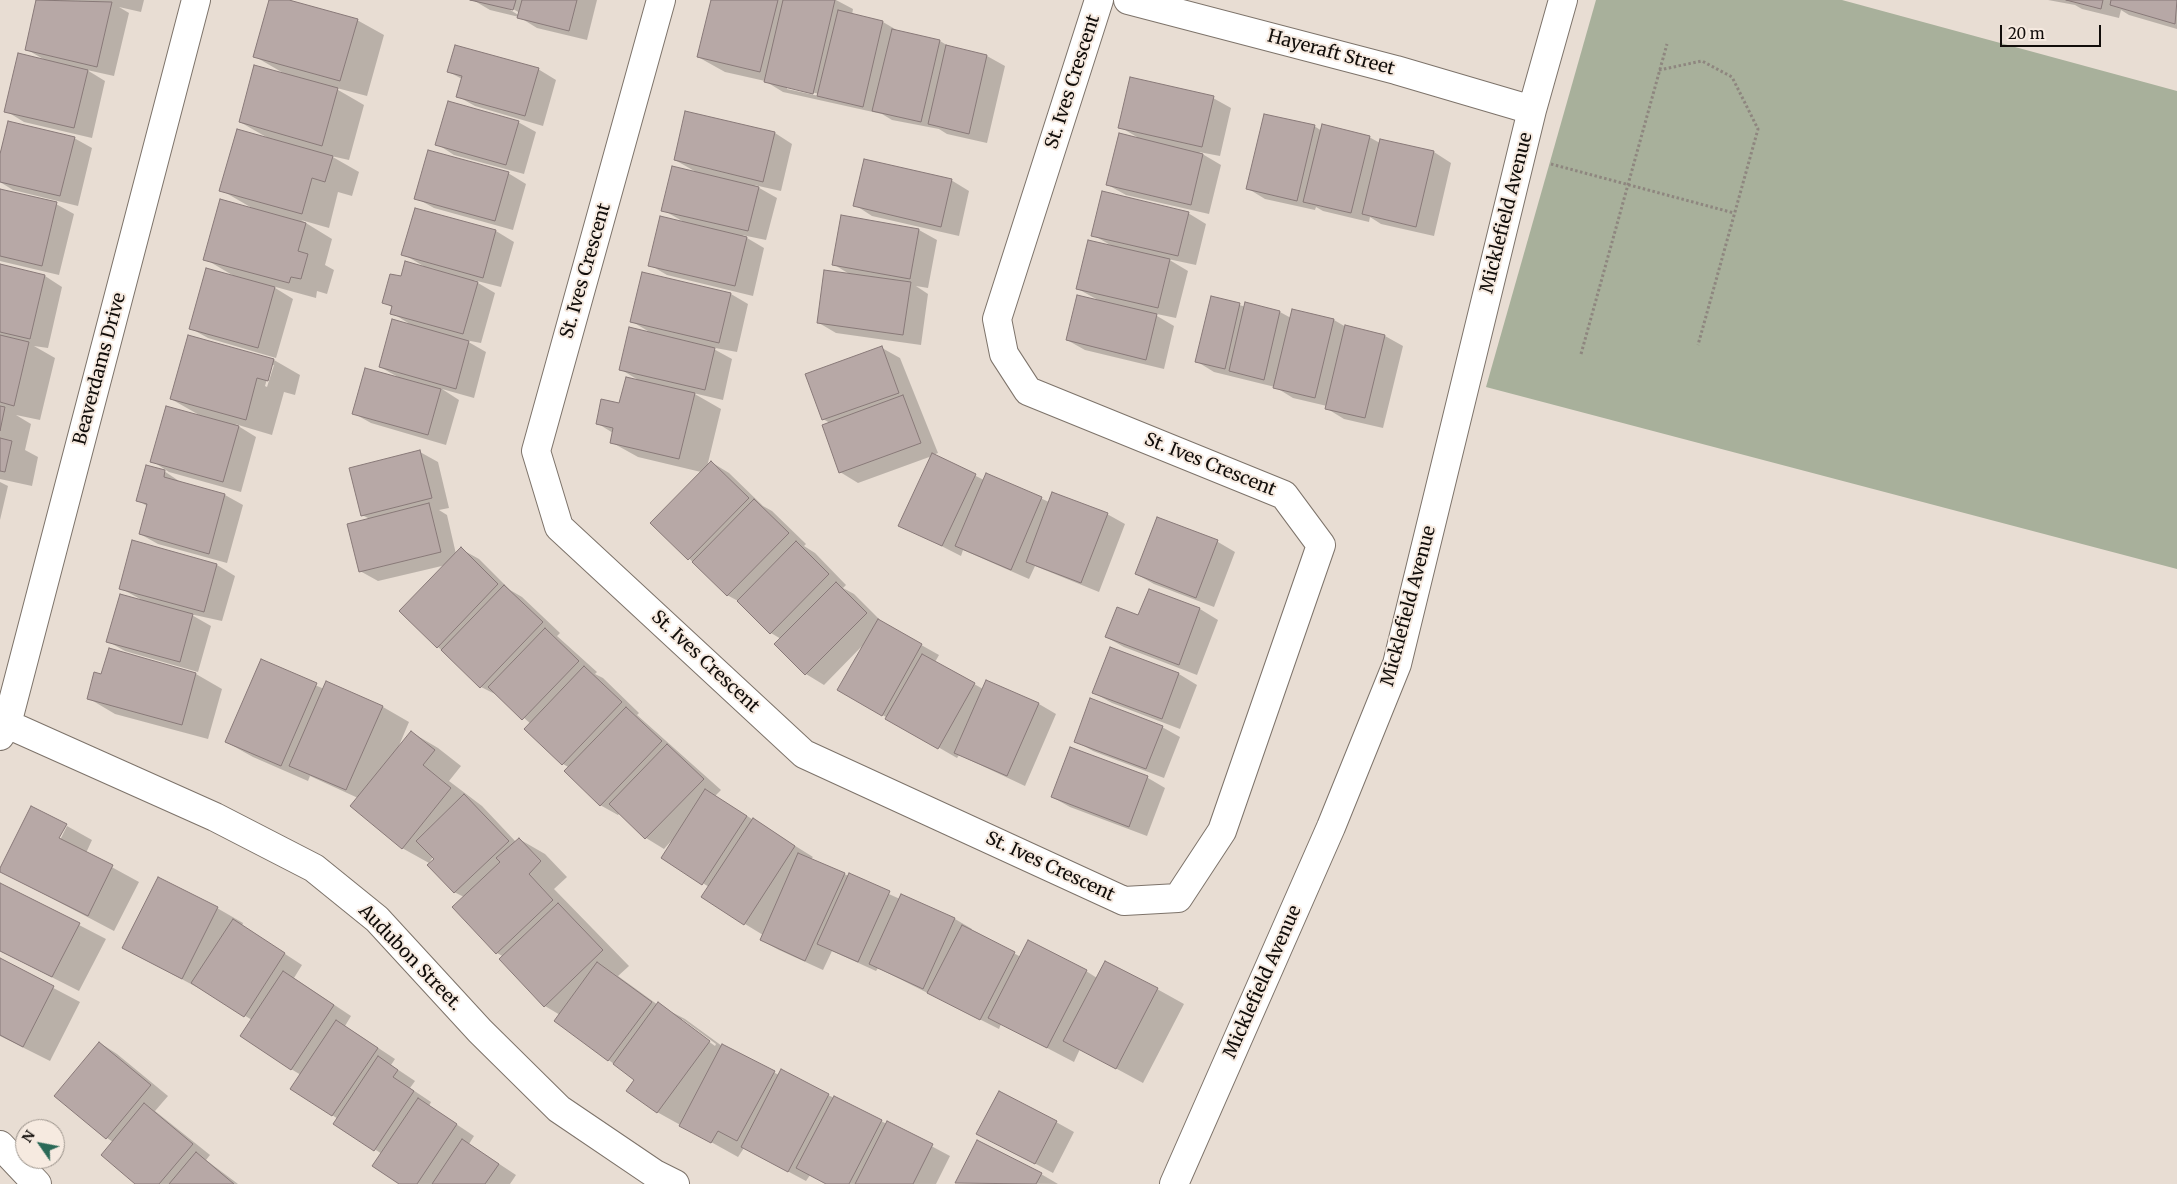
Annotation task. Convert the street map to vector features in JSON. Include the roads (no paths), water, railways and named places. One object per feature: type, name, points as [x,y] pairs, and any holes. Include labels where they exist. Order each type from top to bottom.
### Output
[{"type":"street","name":"Beaverdams Drive","points":[[3,730],[196,0]]},
{"type":"street","name":"St. Ives Crescent","points":[[661,0],[536,451],[559,527],[804,754],[1124,901],[1178,898],[1222,831],[1321,545],[1284,495],[1028,391],[1004,354],[997,319],[1099,0]]},
{"type":"street","name":"Hayeraft Street","points":[[1128,0],[1396,70],[1532,110]]},
{"type":"street","name":"Micklefield Avenue","points":[[1174,1184],[1331,826],[1397,664],[1532,110],[1563,0]]},
{"type":"street","name":"Audubon Street.","points":[[3,730],[215,817],[314,868],[377,919],[480,1031],[559,1109],[656,1174],[675,1184]]},
{"type":"street","points":[[0,1145],[38,1184]]}]
